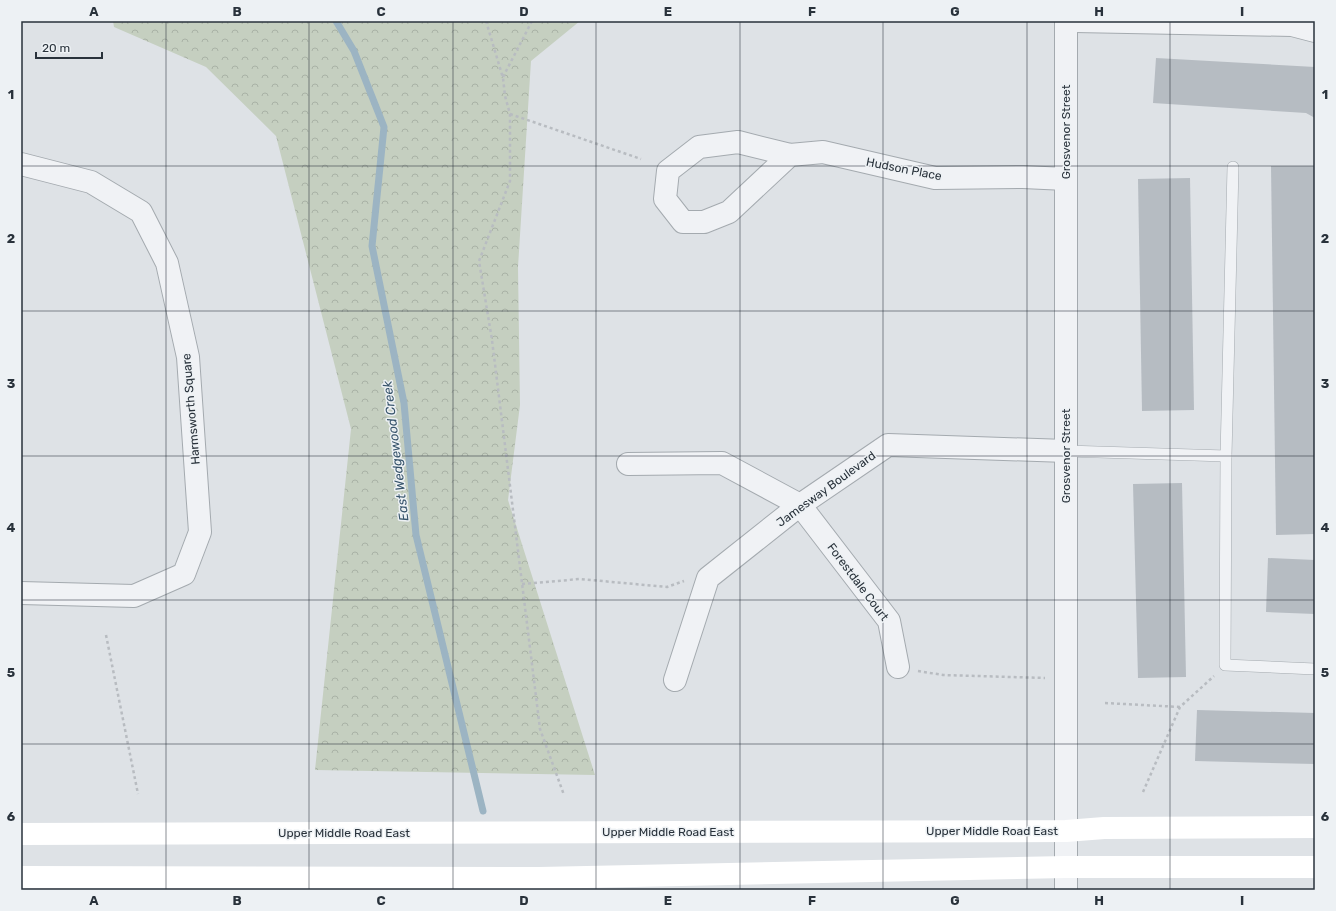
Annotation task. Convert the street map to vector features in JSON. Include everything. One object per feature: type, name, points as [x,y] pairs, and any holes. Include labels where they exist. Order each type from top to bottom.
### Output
[{"type":"main road","name":"Upper Middle Road East","points":[[21,834],[1066,831],[1104,828],[1315,826]]},
{"type":"main road","points":[[21,877],[539,878],[1066,867],[1315,867]]},
{"type":"street","name":"Grosvenor Street","points":[[1066,21],[1066,890]]},
{"type":"street","points":[[1075,21],[1292,25],[1315,31]]},
{"type":"street","name":"Hudson Place","points":[[790,155],[729,212],[704,222],[683,222],[665,199],[668,171],[699,147],[738,142],[790,155],[823,152],[934,178],[1023,177],[1066,179]]},
{"type":"street","name":"Harmsworth Square","points":[[21,164],[91,182],[141,212],[167,264],[188,357],[200,532],[184,574],[134,596],[21,592]]},
{"type":"street","name":"Jamesway Boulevard","points":[[675,680],[708,578],[800,505],[888,445],[1066,451]]},
{"type":"street","points":[[628,464],[722,463],[800,505]]},
{"type":"street","name":"Forestdale Court","points":[[800,505],[889,621],[898,667]]},
{"type":"lane","points":[[1234,167],[1226,456],[1225,665],[1315,669]]},
{"type":"lane","points":[[1066,451],[1226,456]]},
{"type":"path","points":[[486,21],[503,78],[505,96],[510,114],[510,181],[479,261],[492,340],[540,729],[564,795]]},
{"type":"path","points":[[503,78],[532,21]]},
{"type":"path","points":[[510,114],[641,159]]},
{"type":"path","points":[[522,584],[580,579],[667,587],[688,580]]},
{"type":"path","points":[[106,635],[138,794]]},
{"type":"path","points":[[1143,792],[1180,707],[1225,665]]},
{"type":"path","points":[[898,667],[943,675],[1066,679]]},
{"type":"path","points":[[1105,703],[1180,707]]},
{"type":"green space","points":[[113,21],[580,21],[531,61],[518,267],[520,405],[508,500],[595,775],[315,770],[351,429],[276,136],[206,67],[114,27]]},
{"type":"building","points":[[1156,58],[1315,67],[1315,118],[1306,113],[1153,103]]},
{"type":"building","points":[[1271,166],[1315,166],[1315,534],[1276,535]]},
{"type":"building","points":[[1190,178],[1194,410],[1142,411],[1138,179]]},
{"type":"building","points":[[1182,483],[1186,677],[1138,678],[1133,484]]},
{"type":"building","points":[[1268,558],[1315,560],[1315,614],[1266,612]]},
{"type":"building","points":[[1197,710],[1315,713],[1315,764],[1195,761]]},
{"type":"waterway","name":"East Wedgewood Creek","points":[[336,21],[354,51],[384,127],[372,246],[404,403],[416,535],[483,811]]}]
